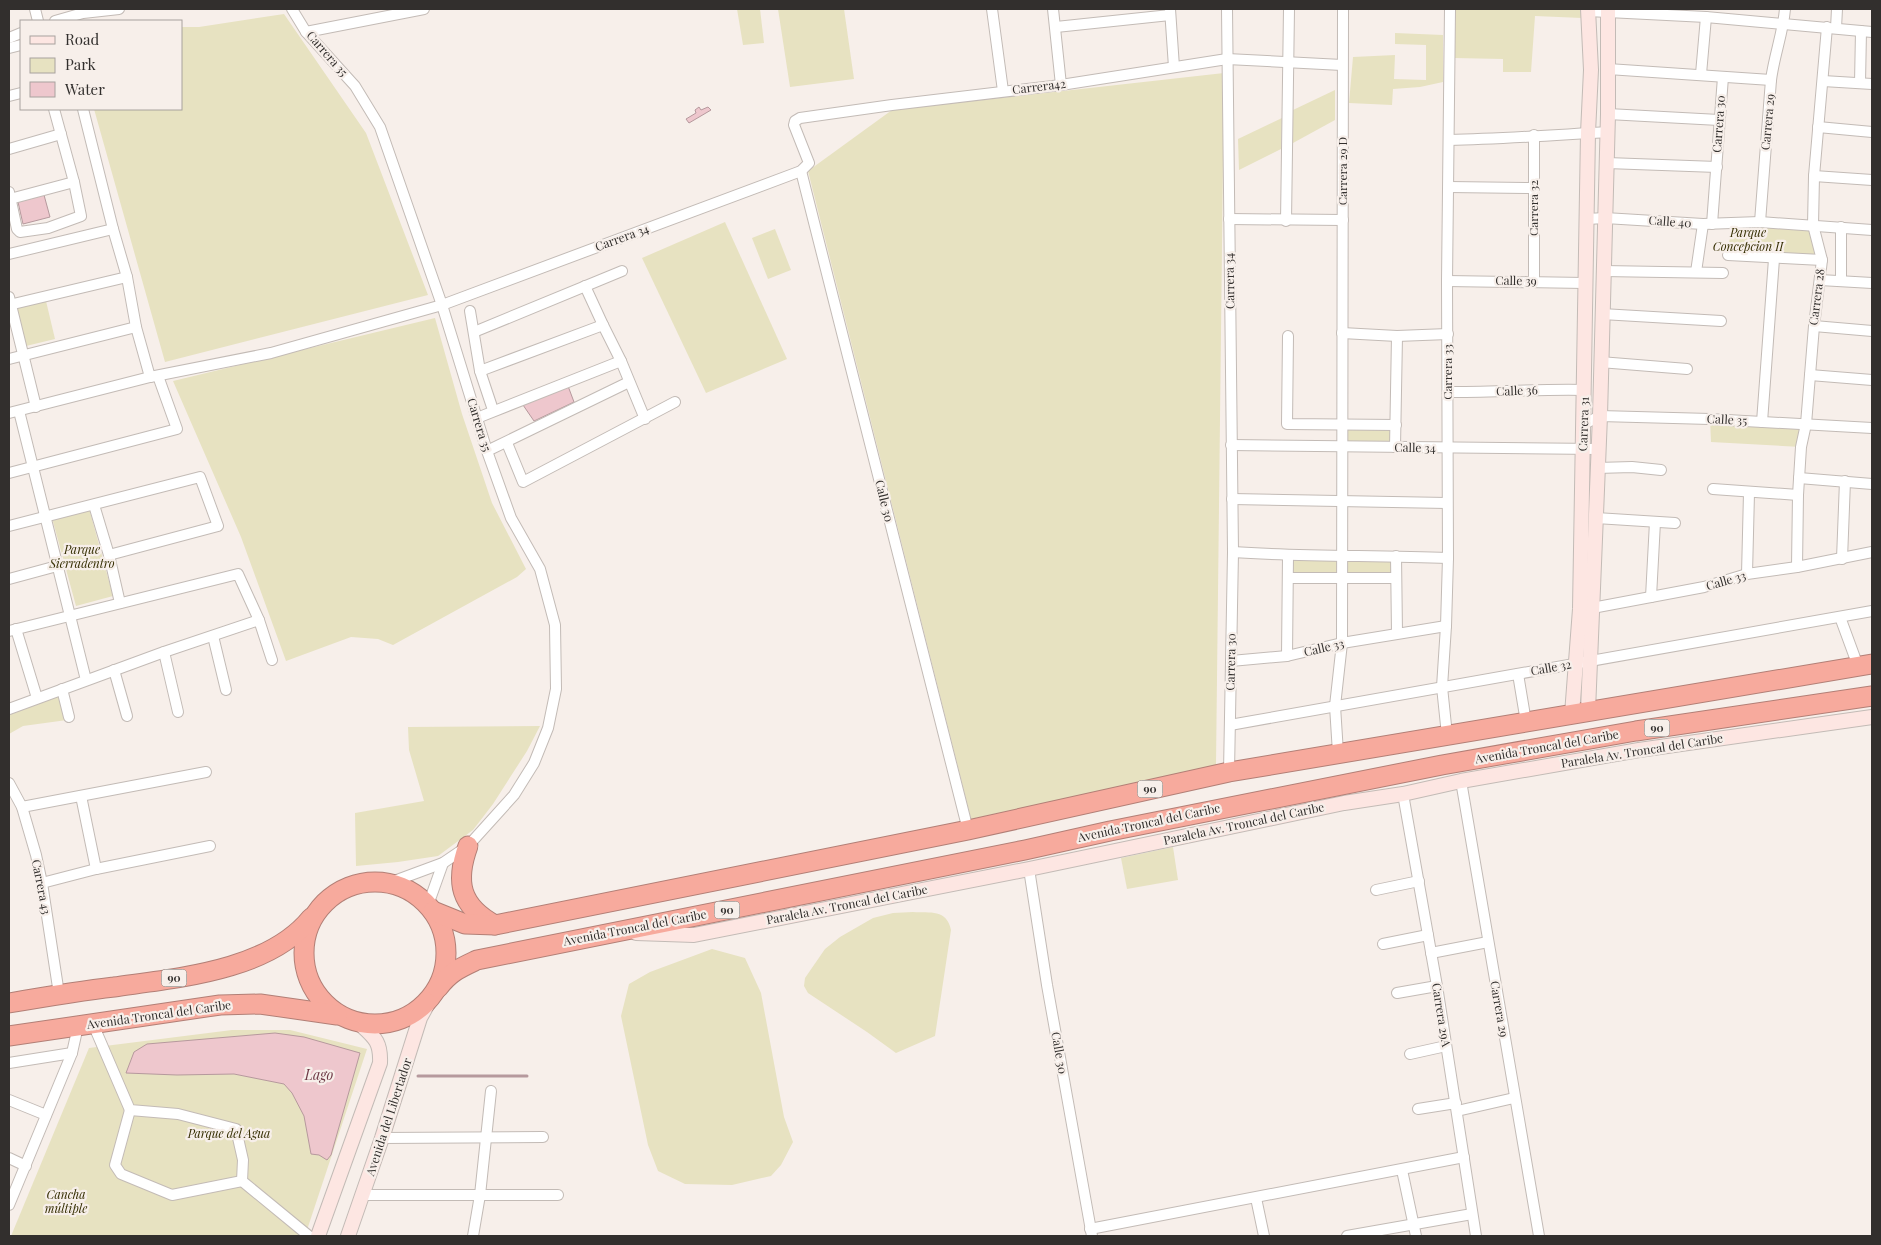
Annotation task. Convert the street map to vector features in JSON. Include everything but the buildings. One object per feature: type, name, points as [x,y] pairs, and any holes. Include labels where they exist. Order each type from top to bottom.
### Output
[{"type":"highway","name":"90","points":[[430,908],[465,924],[495,925],[968,830],[1229,772],[1865,665]]},
{"type":"highway","name":"Avenida Troncal del Caribe","points":[[434,993],[446,976],[458,968],[477,960],[1442,765],[1636,731],[1872,696]]},
{"type":"highway","points":[[468,846],[460,876],[463,891],[470,906],[481,918],[495,925]]},
{"type":"highway","points":[[389,883],[416,895],[430,908],[440,923],[447,949],[444,975],[434,993],[416,1012],[398,1021],[379,1024],[359,1023],[339,1015],[326,1006],[316,994],[304,966],[303,950],[306,935],[311,920],[329,898],[357,884],[389,883]]},
{"type":"highway","name":"90","points":[[9,1003],[59,994],[190,976],[227,967],[259,955],[288,939],[305,926],[320,908]]},
{"type":"highway","name":"Avenida Troncal del Caribe","points":[[9,1036],[220,1005],[260,1004],[339,1015]]},
{"type":"street","points":[[61,20],[83,11],[119,9]]},
{"type":"street","name":"Carrera 35","points":[[292,9],[306,32],[355,86],[380,127],[442,305],[487,451],[511,518],[540,570],[555,625],[556,689],[548,728],[534,763],[514,795],[468,846],[443,863],[389,883]]},
{"type":"street","points":[[306,32],[394,12],[424,9]]},
{"type":"street","points":[[992,9],[1003,91]]},
{"type":"street","points":[[1053,9],[1061,85]]},
{"type":"street","name":"Carrera 34","points":[[1227,9],[1233,552]]},
{"type":"street","points":[[1286,221],[1289,9]]},
{"type":"street","name":"Carrera 29 D","points":[[1338,753],[1334,706],[1342,644],[1342,9]]},
{"type":"street","name":"Carrera 33","points":[[1447,735],[1442,687],[1448,558],[1450,9]]},
{"type":"street","points":[[1740,20],[1741,9]]},
{"type":"street","name":"Carrera 29","points":[[1760,222],[1774,60],[1784,24],[1785,9]]},
{"type":"street","name":"Carrera 28","points":[[1797,567],[1798,478],[1801,447],[1806,424],[1814,326],[1822,260],[1813,225],[1814,176],[1822,82],[1837,9]]},
{"type":"street","name":"Carrera 31","points":[[1586,609],[1582,449],[1585,390],[1585,283],[1591,70],[1588,10],[1706,17]]},
{"type":"street","name":"Carrera 31","points":[[1580,713],[1586,609],[1596,518],[1608,132],[1608,11]]},
{"type":"street","points":[[1056,27],[1170,12],[1174,67]]},
{"type":"street","points":[[1701,74],[1706,17],[1872,32]]},
{"type":"street","points":[[1860,83],[1861,31]]},
{"type":"street","name":"Carrera42","points":[[801,171],[809,163],[794,125],[795,120],[800,118],[1061,85],[1227,59],[1342,65]]},
{"type":"street","name":"Carrera 30","points":[[1608,69],[1723,77],[1717,167],[1708,224],[1696,272]]},
{"type":"street","points":[[1723,77],[1772,80]]},
{"type":"street","points":[[1822,82],[1872,84]]},
{"type":"street","points":[[54,110],[74,182],[80,216],[48,228],[18,232],[10,195],[74,182]]},
{"type":"street","points":[[9,473],[177,429],[154,376],[136,327],[127,276],[113,229],[83,110]]},
{"type":"street","points":[[1608,114],[1719,120]]},
{"type":"street","points":[[1818,127],[1872,132]]},
{"type":"street","points":[[1449,140],[1520,138],[1534,135],[1608,132]]},
{"type":"street","points":[[9,149],[61,134]]},
{"type":"street","name":"Carrera 32","points":[[1534,135],[1534,281]]},
{"type":"street","points":[[1607,163],[1717,167]]},
{"type":"street","name":"Carrera 34","points":[[14,412],[154,376],[271,353],[442,305],[801,171]]},
{"type":"street","name":"Calle 30","points":[[801,171],[968,830]]},
{"type":"street","points":[[1814,176],[1872,180]]},
{"type":"street","points":[[1449,187],[1534,188]]},
{"type":"street","name":"Calle 40","points":[[1587,219],[1605,218],[1708,224],[1760,222],[1872,230]]},
{"type":"street","points":[[1229,219],[1343,220]]},
{"type":"street","points":[[1841,227],[1841,281]]},
{"type":"street","points":[[48,228],[52,244]]},
{"type":"street","points":[[9,254],[113,229]]},
{"type":"street","points":[[1728,255],[1822,260]]},
{"type":"street","points":[[1762,422],[1774,258]]},
{"type":"street","points":[[474,332],[622,271]]},
{"type":"street","points":[[1603,271],[1723,273]]},
{"type":"street","points":[[36,406],[9,302],[127,276]]},
{"type":"street","points":[[1820,280],[1872,283]]},
{"type":"street","name":"Calle 39","points":[[1448,281],[1585,283]]},
{"type":"street","points":[[585,286],[621,361],[645,419]]},
{"type":"street","points":[[470,311],[480,371],[493,410]]},
{"type":"street","points":[[1602,314],[1721,321]]},
{"type":"street","points":[[480,371],[603,325]]},
{"type":"street","points":[[1814,326],[1872,331]]},
{"type":"street","points":[[9,359],[136,327]]},
{"type":"street","points":[[1342,333],[1397,336],[1448,334]]},
{"type":"street","points":[[1288,336],[1287,424],[1341,426],[1396,425]]},
{"type":"street","points":[[1395,447],[1397,336]]},
{"type":"street","points":[[477,418],[493,410],[621,361]]},
{"type":"street","points":[[1600,362],[1687,370]]},
{"type":"street","points":[[1810,375],[1872,380]]},
{"type":"street","points":[[487,451],[630,382]]},
{"type":"street","name":"Calle 36","points":[[1448,392],[1504,392],[1534,389],[1585,390]]},
{"type":"street","points":[[507,443],[523,482],[675,402]]},
{"type":"street","points":[[14,412],[34,467],[44,518],[86,680]]},
{"type":"street","name":"Calle 35","points":[[1584,424],[1600,416],[1710,419],[1872,428]]},
{"type":"street","name":"Calle 34","points":[[1231,444],[1598,449]]},
{"type":"street","points":[[1597,468],[1632,467],[1661,470]]},
{"type":"street","points":[[9,526],[200,477],[218,526],[109,555]]},
{"type":"street","points":[[1798,478],[1872,484]]},
{"type":"street","points":[[1842,559],[1845,481]]},
{"type":"street","points":[[1713,489],[1798,495]]},
{"type":"street","points":[[1747,574],[1749,493]]},
{"type":"street","points":[[1232,499],[1447,503]]},
{"type":"street","points":[[94,505],[109,555],[120,603]]},
{"type":"street","points":[[1596,518],[1675,522]]},
{"type":"street","points":[[1651,597],[1655,522]]},
{"type":"street","points":[[1233,552],[1288,556],[1448,558]]},
{"type":"street","name":"Carrera 30","points":[[1229,772],[1233,552]]},
{"type":"street","name":"Calle 33","points":[[1586,609],[1704,587],[1747,574],[1797,567],[1872,552]]},
{"type":"street","points":[[1286,656],[1288,556]]},
{"type":"street","points":[[1396,556],[1397,633]]},
{"type":"street","points":[[9,579],[57,566]]},
{"type":"street","points":[[37,698],[12,630],[238,574],[259,620],[272,660]]},
{"type":"street","points":[[1288,578],[1396,578]]},
{"type":"street","name":"Calle 32","points":[[1230,725],[1872,611]]},
{"type":"street","points":[[1840,617],[1865,665]]},
{"type":"street","points":[[9,709],[164,652],[259,620]]},
{"type":"street","name":"Calle 33","points":[[1231,661],[1286,656],[1397,633],[1446,626]]},
{"type":"street","points":[[213,636],[226,690]]},
{"type":"street","points":[[164,652],[178,712]]},
{"type":"street","points":[[114,670],[127,716]]},
{"type":"street","points":[[1518,674],[1526,722]]},
{"type":"street","points":[[62,689],[69,717]]},
{"type":"street","name":"Paralela Av. Troncal del Caribe","points":[[618,932],[694,935],[1029,869],[1344,803],[1403,794],[1639,750],[1872,717]]},
{"type":"street","points":[[22,807],[206,772]]},
{"type":"street","name":"Carrera 29","points":[[1460,782],[1538,1236]]},
{"type":"street","name":"Carrera 43","points":[[9,784],[22,807],[42,883],[59,994]]},
{"type":"street","name":"Carrera 29A","points":[[1403,794],[1437,986],[1476,1236]]},
{"type":"street","points":[[81,796],[96,870]]},
{"type":"street","points":[[42,883],[210,846]]},
{"type":"street","points":[[430,908],[443,863]]},
{"type":"street","name":"Calle 30","points":[[1029,869],[1047,985],[1091,1233]]},
{"type":"street","points":[[1376,890],[1419,881]]},
{"type":"street","points":[[1383,944],[1428,936]]},
{"type":"street","points":[[1431,953],[1488,942]]},
{"type":"street","points":[[1397,993],[1437,986]]},
{"type":"street","name":"Avenida del Libertador","points":[[348,1236],[382,1138],[420,1018],[434,993]]},
{"type":"street","name":"Avenida del Libertador","points":[[318,1236],[380,1063],[380,1050],[374,1037],[359,1023]]},
{"type":"street","points":[[9,1205],[85,1025]]},
{"type":"street","points":[[85,1025],[130,1110],[115,1166],[121,1174],[172,1195],[242,1182],[309,1236]]},
{"type":"street","points":[[1410,1054],[1446,1046]]},
{"type":"street","points":[[9,1062],[72,1053]]},
{"type":"street","points":[[473,1236],[480,1195],[491,1091]]},
{"type":"street","points":[[1418,1109],[1456,1107],[1514,1098]]},
{"type":"street","points":[[9,1100],[46,1116]]},
{"type":"street","points":[[130,1110],[178,1114],[236,1128],[243,1160],[242,1182]]},
{"type":"street","points":[[382,1138],[543,1137]]},
{"type":"street","points":[[1091,1233],[1464,1157]]},
{"type":"street","points":[[9,1158],[26,1166]]},
{"type":"street","points":[[1402,1170],[1416,1236]]},
{"type":"street","points":[[363,1195],[558,1195]]},
{"type":"street","points":[[1256,1198],[1264,1236]]},
{"type":"street","points":[[1347,1236],[1472,1214]]},
{"type":"green space","points":[[737,9],[760,9],[764,43],[743,45]]},
{"type":"green space","points":[[778,9],[844,9],[854,79],[790,87]]},
{"type":"green space","points":[[1455,9],[1582,9],[1582,18],[1535,16],[1531,72],[1503,72],[1503,59],[1454,58]]},
{"type":"green space","points":[[284,14],[366,133],[428,295],[165,362],[94,110],[182,110],[182,27],[199,27]]},
{"type":"green space","points":[[1395,33],[1443,35],[1443,82],[1420,87],[1393,89],[1392,105],[1349,103],[1353,57],[1395,55],[1394,79],[1426,80],[1426,45],[1395,44]]},
{"type":"green space","points":[[1224,73],[1216,766],[971,819],[808,171],[892,110]]},
{"type":"green space","points":[[1335,90],[1335,120],[1293,143],[1293,110]]},
{"type":"green space","points":[[1282,118],[1281,149],[1239,170],[1238,139]]},
{"type":"green space","points":[[725,222],[787,359],[706,393],[642,258]]},
{"type":"green space","name":"Parque Concepcion II","points":[[1734,222],[1811,224],[1821,260],[1725,258]]},
{"type":"green space","points":[[775,229],[791,270],[768,279],[752,238]]},
{"type":"green space","points":[[46,301],[55,339],[26,346],[17,307]]},
{"type":"green space","points":[[435,318],[462,414],[492,503],[526,569],[517,577],[393,645],[378,639],[351,637],[286,661],[241,537],[173,381]]},
{"type":"green space","points":[[1710,419],[1806,424],[1801,447],[1711,442]]},
{"type":"green space","points":[[1348,426],[1393,427],[1392,443],[1347,442]]},
{"type":"green space","name":"Parque Sierradentro","points":[[89,508],[113,596],[76,606],[52,518]]},
{"type":"green space","points":[[1292,557],[1339,560],[1338,574],[1291,573]]},
{"type":"green space","points":[[1347,558],[1394,559],[1393,576],[1347,576]]},
{"type":"green space","points":[[60,696],[67,720],[23,726],[9,734],[9,715]]},
{"type":"green space","points":[[540,726],[527,751],[493,804],[473,830],[438,856],[356,866],[355,813],[424,801],[409,750],[408,727]]},
{"type":"green space","points":[[1173,847],[1178,880],[1127,889],[1121,858]]},
{"type":"green space","points":[[913,912],[942,915],[949,923],[951,930],[935,1036],[896,1053],[808,993],[804,986],[805,978],[825,949],[840,937],[873,918],[893,913]]},
{"type":"green space","points":[[712,949],[745,958],[761,993],[784,1117],[793,1142],[781,1165],[771,1176],[732,1185],[685,1184],[658,1171],[648,1145],[621,1016],[629,984],[650,972]]},
{"type":"green space","name":"Parque del Agua","points":[[232,1030],[290,1030],[367,1049],[305,1236],[11,1236],[89,1048]]},
{"type":"water","points":[[699,107],[701,110],[708,107],[711,110],[689,123],[686,119],[696,113],[695,110]]},
{"type":"water","points":[[44,195],[50,217],[23,224],[18,202]]},
{"type":"water","points":[[568,386],[574,402],[534,421],[523,405]]},
{"type":"water","name":"Lago","points":[[275,1033],[304,1037],[360,1053],[331,1155],[327,1160],[319,1155],[311,1154],[304,1116],[292,1093],[284,1084],[234,1074],[177,1075],[126,1073],[134,1052],[147,1044]]},
{"type":"waterway","points":[[418,1076],[527,1076]]},
{"type":"park label","name":"Cancha múltiple","points":[[66,1202]]}]
